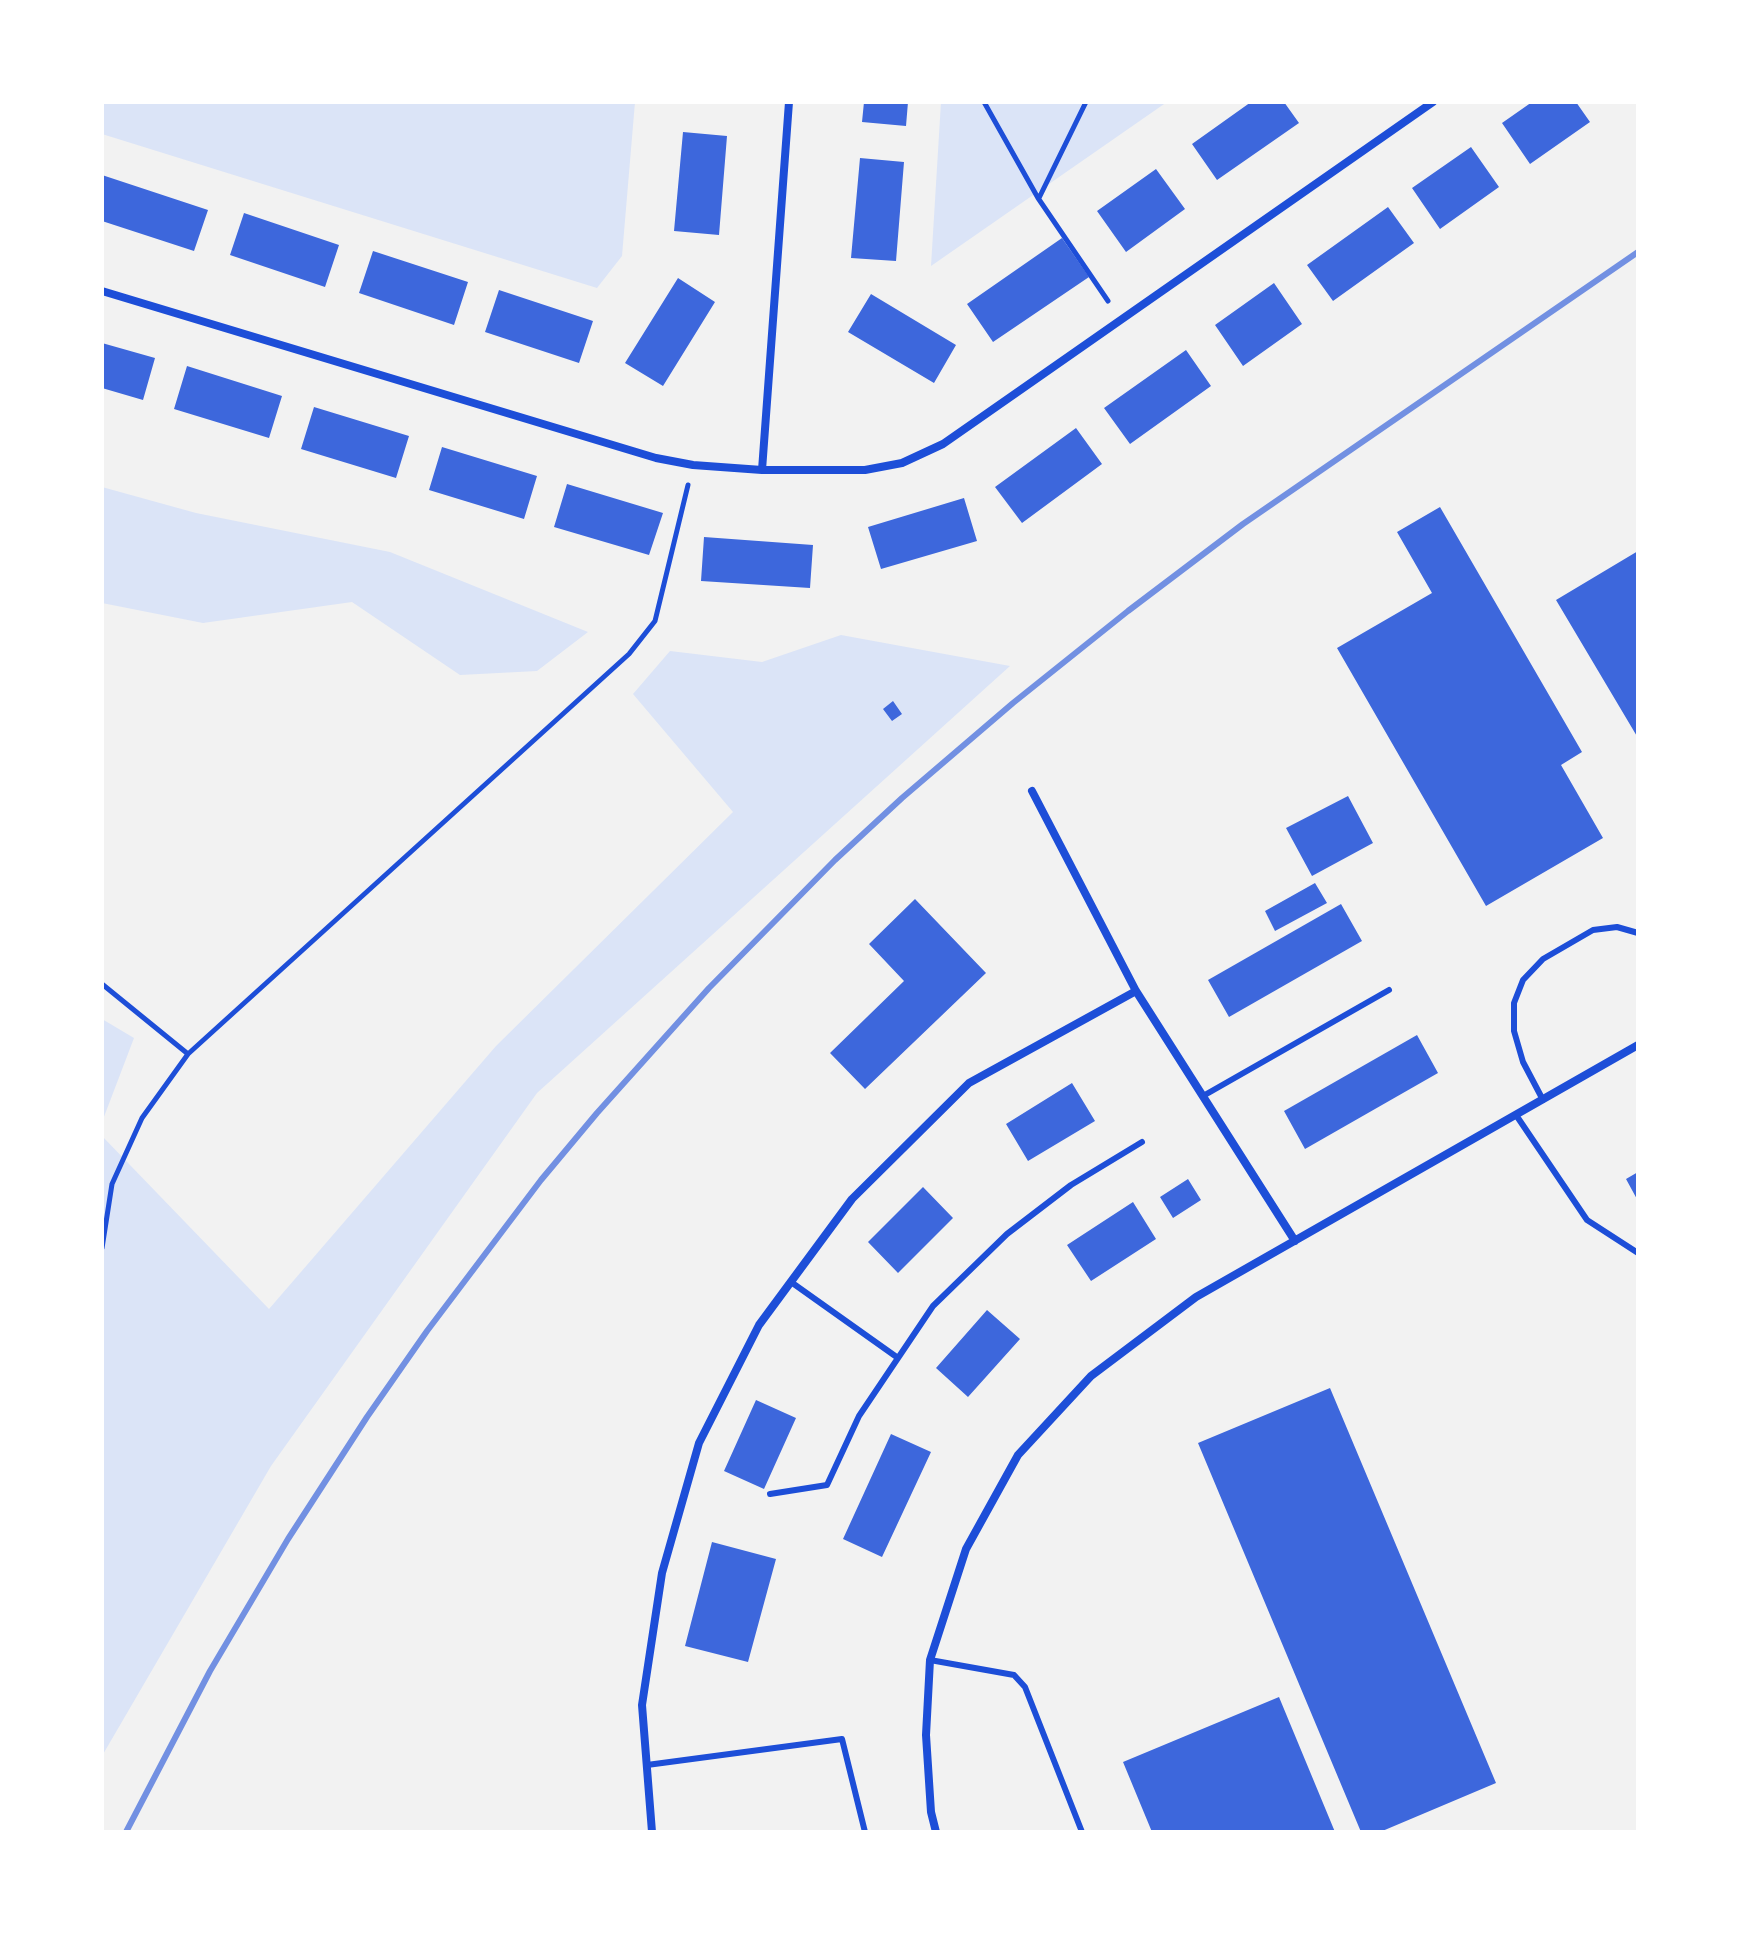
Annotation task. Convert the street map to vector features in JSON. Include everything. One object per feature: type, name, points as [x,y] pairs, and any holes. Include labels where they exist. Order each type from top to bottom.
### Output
[{"type":"street","points":[[762,470],[789,102]]},
{"type":"street","points":[[102,291],[656,458],[693,465],[762,470],[865,470],[902,463],[943,444],[1122,322],[1433,102]]},
{"type":"street","points":[[1032,791],[1136,991],[1295,1241]]},
{"type":"street","points":[[652,1832],[642,1705],[662,1573],[699,1443],[759,1325],[852,1199],[969,1083],[1136,991]]},
{"type":"street","points":[[936,1832],[931,1812],[926,1735],[930,1660],[966,1549],[1018,1455],[1091,1376],[1196,1297],[1638,1045]]},
{"type":"lane","points":[[1543,1100],[1523,1062],[1514,1031],[1514,1003],[1523,980],[1543,959],[1593,930],[1617,927],[1638,933]]},
{"type":"lane","points":[[1203,1096],[1389,990]]},
{"type":"lane","points":[[1516,1115],[1587,1220],[1638,1253]]},
{"type":"lane","points":[[770,1494],[827,1485],[859,1416],[933,1306],[1007,1234],[1071,1185],[1142,1142]]},
{"type":"lane","points":[[791,1282],[898,1358]]},
{"type":"lane","points":[[930,1660],[1014,1675],[1025,1687],[1082,1832]]},
{"type":"lane","points":[[647,1765],[842,1739],[865,1832]]},
{"type":"path","points":[[984,102],[1038,198],[1122,322]]},
{"type":"path","points":[[1038,198],[1086,102]]},
{"type":"path","points":[[102,1248],[112,1184],[142,1118],[188,1054],[629,654],[655,621],[693,465]]},
{"type":"path","points":[[102,984],[188,1054]]},
{"type":"shaded area","points":[[102,102],[635,102],[622,256],[597,288],[102,134]]},
{"type":"shaded area","points":[[941,102],[1167,102],[931,266]]},
{"type":"shaded area","points":[[102,487],[196,513],[390,552],[588,632],[537,671],[460,675],[352,602],[203,623],[102,603]]},
{"type":"shaded area","points":[[841,635],[1010,666],[537,1093],[271,1466],[102,1756],[102,1136],[269,1309],[496,1046],[733,812],[633,694],[670,651],[762,662]]},
{"type":"shaded area","points":[[102,1019],[134,1038],[102,1122]]},
{"type":"building","points":[[864,102],[908,102],[906,126],[862,122]]},
{"type":"building","points":[[1251,102],[1284,102],[1299,123],[1217,180],[1192,144]]},
{"type":"building","points":[[1532,102],[1576,102],[1590,122],[1530,164],[1502,123]]},
{"type":"building","points":[[683,132],[727,136],[719,235],[674,231]]},
{"type":"building","points":[[1471,147],[1499,187],[1440,229],[1412,188]]},
{"type":"building","points":[[860,158],[904,162],[896,261],[851,258]]},
{"type":"building","points":[[1156,169],[1185,209],[1126,252],[1097,211]]},
{"type":"building","points":[[102,175],[208,210],[194,251],[102,221]]},
{"type":"building","points":[[1388,207],[1414,243],[1333,301],[1307,265]]},
{"type":"building","points":[[244,213],[339,245],[325,287],[230,255]]},
{"type":"building","points":[[1062,238],[1089,277],[993,342],[967,304]]},
{"type":"building","points":[[373,251],[468,282],[454,325],[359,293]]},
{"type":"building","points":[[678,278],[715,302],[663,386],[625,363]]},
{"type":"building","points":[[1274,283],[1302,324],[1243,366],[1215,325]]},
{"type":"building","points":[[499,290],[593,321],[579,363],[485,332]]},
{"type":"building","points":[[871,294],[956,345],[934,383],[848,332]]},
{"type":"building","points":[[102,343],[155,358],[143,400],[102,388]]},
{"type":"building","points":[[1186,350],[1211,386],[1130,444],[1104,408]]},
{"type":"building","points":[[187,366],[282,396],[269,438],[174,409]]},
{"type":"building","points":[[314,407],[409,436],[396,478],[301,449]]},
{"type":"building","points":[[1076,428],[1102,464],[1022,523],[995,487]]},
{"type":"building","points":[[442,447],[537,476],[524,519],[429,490]]},
{"type":"building","points":[[567,484],[663,513],[649,555],[554,527]]},
{"type":"building","points":[[964,498],[977,541],[881,569],[868,527]]},
{"type":"building","points":[[1440,507],[1582,752],[1561,765],[1603,838],[1486,906],[1337,648],[1432,593],[1397,532]]},
{"type":"building","points":[[704,537],[813,545],[810,588],[701,581]]},
{"type":"building","points":[[1638,551],[1638,738],[1556,600]]},
{"type":"building","points":[[893,701],[902,714],[892,721],[883,709]]},
{"type":"building","points":[[1348,796],[1373,843],[1312,876],[1286,828]]},
{"type":"building","points":[[1315,883],[1327,903],[1275,931],[1265,911]]},
{"type":"building","points":[[915,899],[986,973],[865,1089],[830,1053],[904,981],[869,944]]},
{"type":"building","points":[[1341,904],[1362,941],[1229,1017],[1208,980]]},
{"type":"building","points":[[1417,1035],[1438,1073],[1305,1149],[1284,1111]]},
{"type":"building","points":[[1072,1083],[1095,1121],[1028,1161],[1006,1124]]},
{"type":"building","points":[[1638,1172],[1638,1201],[1626,1179]]},
{"type":"building","points":[[1188,1179],[1201,1200],[1173,1218],[1160,1197]]},
{"type":"building","points":[[923,1187],[953,1218],[898,1273],[868,1242]]},
{"type":"building","points":[[1133,1202],[1156,1239],[1091,1281],[1067,1245]]},
{"type":"building","points":[[987,1310],[1020,1339],[968,1397],[936,1368]]},
{"type":"building","points":[[1330,1388],[1496,1783],[1380,1832],[1361,1832],[1198,1443]]},
{"type":"building","points":[[756,1400],[796,1418],[764,1489],[724,1471]]},
{"type":"building","points":[[891,1434],[931,1452],[882,1557],[843,1539]]},
{"type":"building","points":[[712,1542],[776,1559],[748,1662],[685,1646]]},
{"type":"building","points":[[1279,1697],[1335,1832],[1152,1832],[1123,1762]]},
{"type":"railway","points":[[126,1832],[210,1671],[288,1539],[367,1417],[427,1331],[541,1180],[709,988],[835,860],[902,798],[1013,703],[1128,611],[1243,524],[1638,252]]}]
